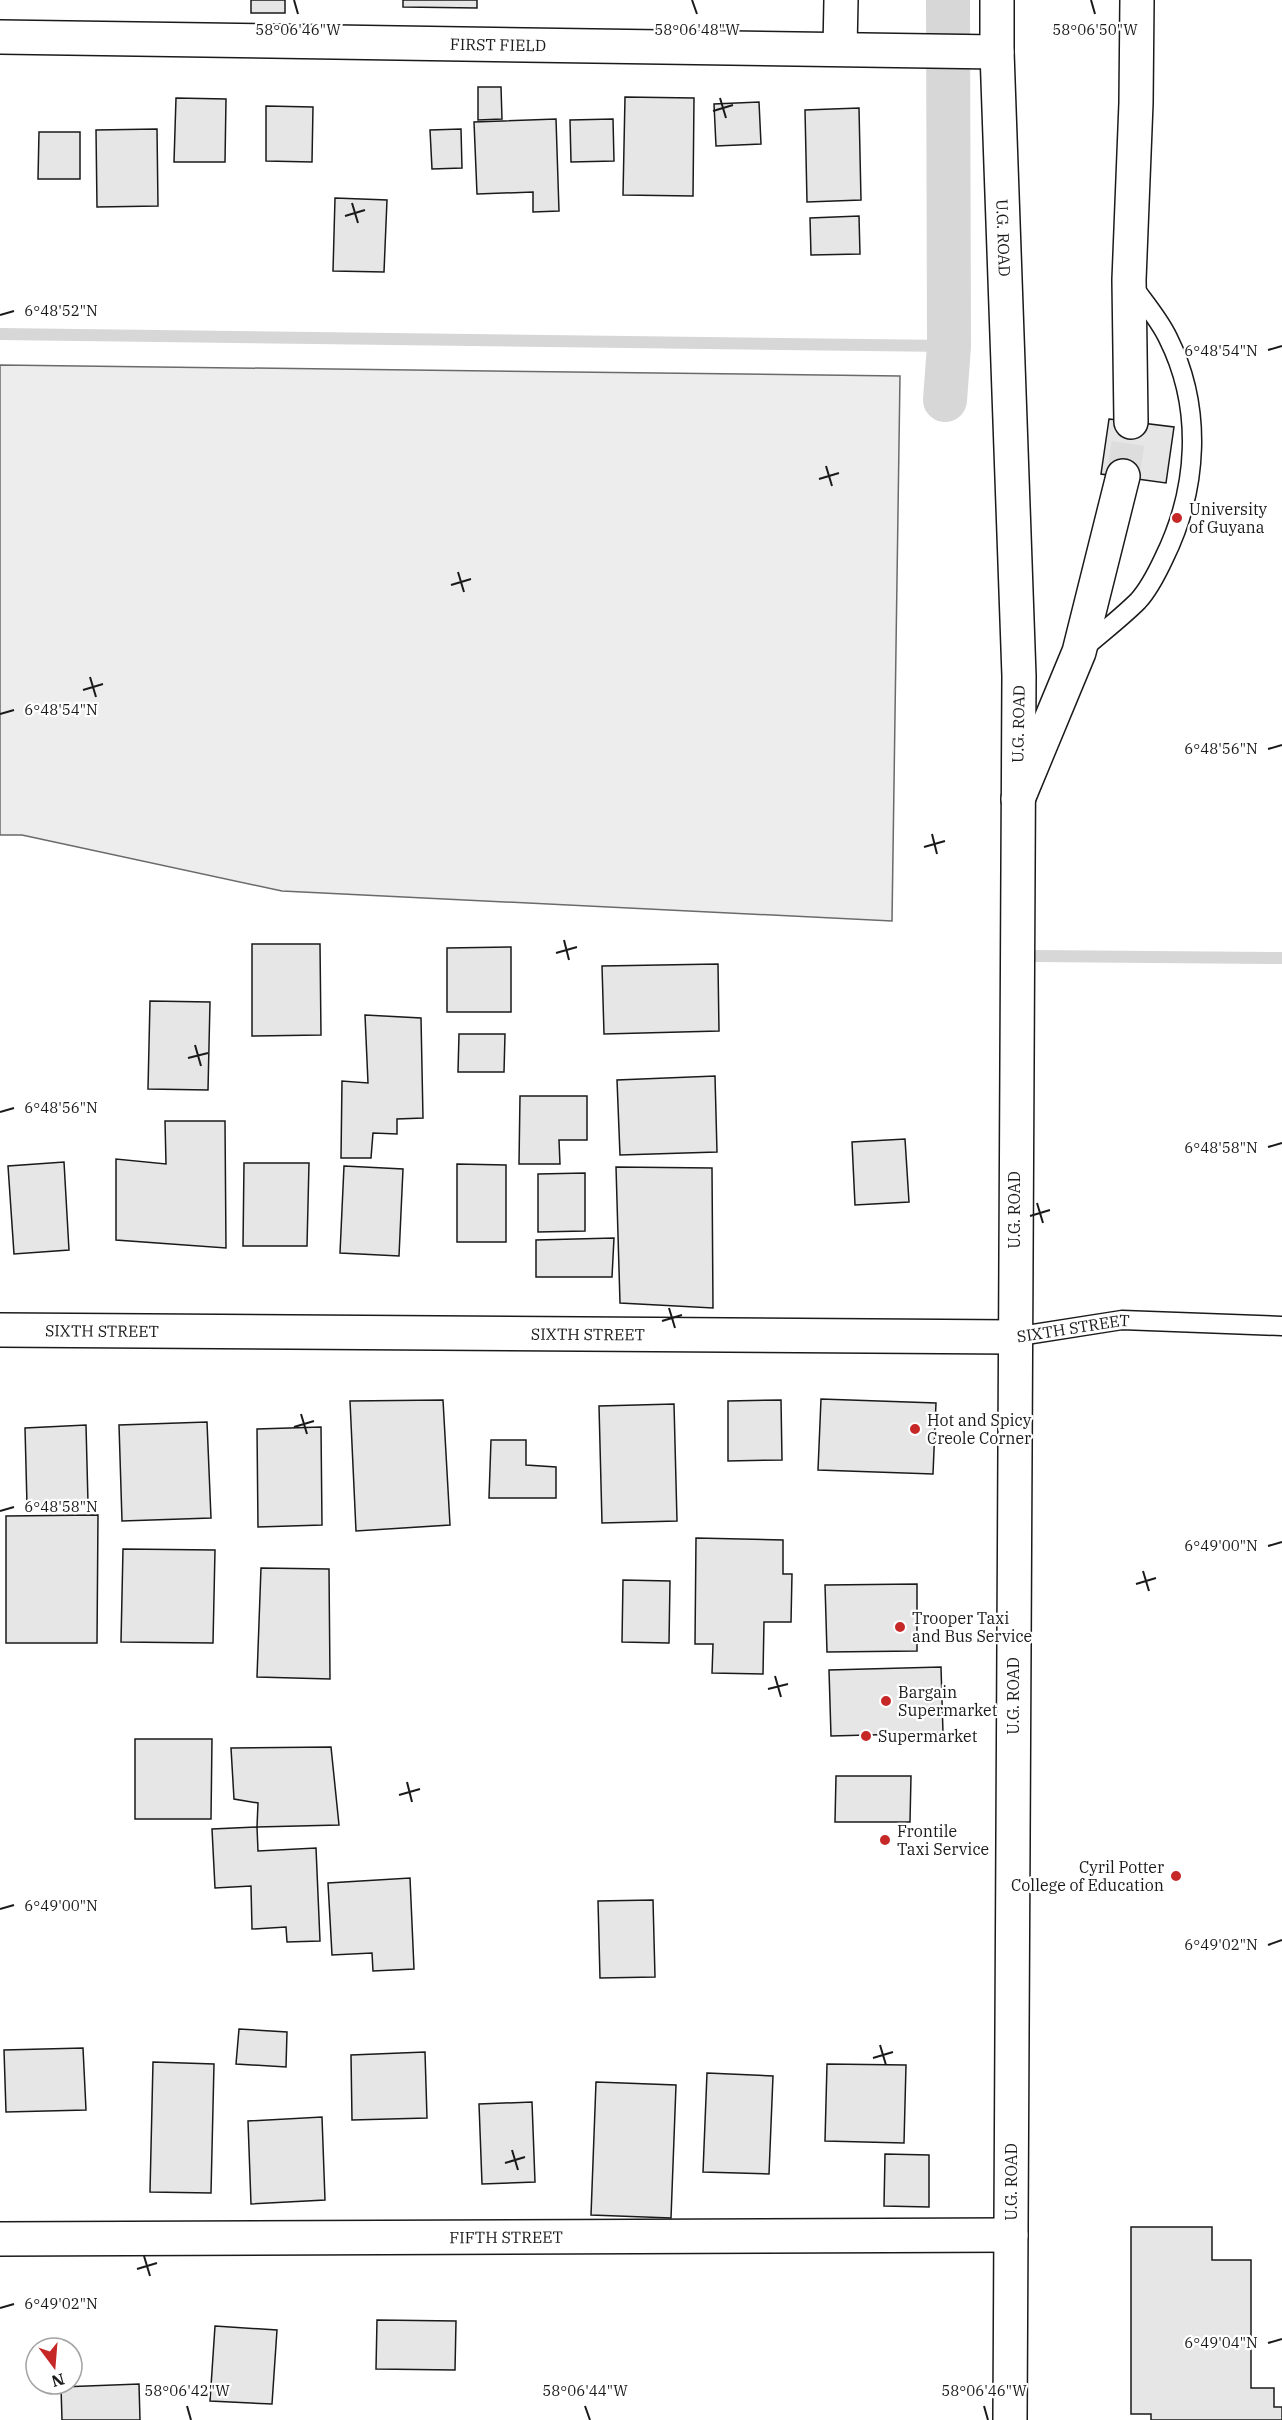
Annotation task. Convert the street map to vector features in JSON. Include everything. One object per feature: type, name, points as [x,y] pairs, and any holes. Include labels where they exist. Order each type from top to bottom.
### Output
[{"type":"street","points":[[840,50],[841,0]]},
{"type":"street","name":"U.G. ROAD","points":[[997,0],[1019,676],[1016,803],[1010,2420]]},
{"type":"street","points":[[1131,422],[1129,280],[1136,103],[1137,0]]},
{"type":"street","name":"FIRST FIELD","points":[[0,37],[997,52]]},
{"type":"street","points":[[1016,803],[1079,652],[1124,476]]},
{"type":"street","name":"SIXTH STREET","points":[[0,1330],[1014,1337]]},
{"type":"street","name":"FIFTH STREET","points":[[0,2239],[1011,2235]]},
{"type":"lane","points":[[1079,652],[1139,600],[1156,574],[1175,536],[1191,481],[1193,430],[1186,386],[1168,337],[1129,280]]},
{"type":"lane","name":"SIXTH STREET","points":[[1014,1337],[1122,1320],[1282,1326]]},
{"type":"shaded area","points":[[0,365],[900,376],[892,921],[282,891],[22,835],[0,835]]},
{"type":"building","points":[[251,0],[285,0],[285,13],[251,13]]},
{"type":"building","points":[[403,0],[477,0],[477,8],[403,7]]},
{"type":"building","points":[[478,87],[501,87],[502,119],[478,120]]},
{"type":"building","points":[[625,97],[694,98],[693,196],[623,195]]},
{"type":"building","points":[[176,98],[226,99],[225,162],[174,162]]},
{"type":"building","points":[[759,102],[761,144],[716,146],[714,104]]},
{"type":"building","points":[[266,106],[313,107],[312,162],[266,161]]},
{"type":"building","points":[[859,108],[861,200],[807,202],[805,110]]},
{"type":"building","points":[[556,119],[559,211],[533,212],[533,192],[477,194],[474,122]]},
{"type":"building","points":[[613,119],[614,161],[571,162],[570,120]]},
{"type":"building","points":[[157,129],[158,206],[97,207],[96,130]]},
{"type":"building","points":[[461,129],[462,168],[432,169],[430,130]]},
{"type":"building","points":[[39,132],[80,132],[80,179],[38,179]]},
{"type":"building","points":[[335,198],[387,200],[384,272],[333,271]]},
{"type":"building","points":[[859,216],[860,254],[811,255],[810,218]]},
{"type":"building","points":[[1109,419],[1174,427],[1166,483],[1101,474]]},
{"type":"building","points":[[252,944],[320,944],[321,1035],[252,1036]]},
{"type":"building","points":[[511,947],[511,1012],[447,1012],[447,948]]},
{"type":"building","points":[[718,964],[719,1031],[604,1034],[602,966]]},
{"type":"building","points":[[150,1001],[210,1002],[208,1090],[148,1089]]},
{"type":"building","points":[[365,1015],[421,1018],[423,1118],[397,1119],[397,1134],[373,1133],[371,1158],[341,1158],[342,1081],[368,1083]]},
{"type":"building","points":[[459,1034],[505,1034],[504,1072],[458,1072]]},
{"type":"building","points":[[715,1076],[717,1152],[620,1155],[617,1080]]},
{"type":"building","points":[[520,1096],[587,1096],[587,1140],[559,1140],[560,1164],[519,1164]]},
{"type":"building","points":[[165,1121],[225,1121],[226,1248],[116,1240],[116,1159],[166,1164]]},
{"type":"building","points":[[905,1139],[909,1202],[855,1205],[852,1142]]},
{"type":"building","points":[[64,1162],[69,1250],[14,1254],[8,1166]]},
{"type":"building","points":[[244,1163],[309,1163],[307,1246],[243,1246]]},
{"type":"building","points":[[457,1164],[506,1165],[506,1242],[457,1242]]},
{"type":"building","points":[[344,1166],[403,1169],[399,1256],[340,1253]]},
{"type":"building","points":[[616,1167],[712,1168],[713,1308],[620,1303]]},
{"type":"building","points":[[585,1173],[585,1231],[538,1232],[538,1174]]},
{"type":"building","points":[[614,1238],[612,1277],[536,1277],[536,1240]]},
{"type":"building","points":[[821,1399],[936,1403],[933,1474],[818,1470]]},
{"type":"building","points":[[443,1400],[450,1525],[356,1531],[350,1401]]},
{"type":"building","points":[[781,1400],[782,1460],[728,1461],[728,1401]]},
{"type":"building","points":[[674,1404],[677,1521],[602,1523],[599,1406]]},
{"type":"building","points":[[207,1422],[211,1518],[122,1521],[119,1425]]},
{"type":"building","points":[[86,1425],[88,1503],[27,1505],[25,1428]]},
{"type":"building","points":[[321,1427],[322,1525],[258,1527],[257,1429]]},
{"type":"building","points":[[491,1440],[526,1440],[526,1465],[556,1467],[556,1498],[489,1498]]},
{"type":"building","points":[[98,1515],[97,1643],[6,1643],[6,1516]]},
{"type":"building","points":[[696,1538],[783,1540],[783,1574],[792,1574],[791,1622],[764,1622],[763,1674],[712,1673],[713,1644],[695,1644]]},
{"type":"building","points":[[123,1549],[215,1550],[213,1643],[121,1642]]},
{"type":"building","points":[[261,1568],[329,1569],[330,1679],[257,1677]]},
{"type":"building","points":[[623,1580],[670,1581],[669,1643],[622,1642]]},
{"type":"building","points":[[917,1584],[917,1651],[827,1652],[825,1585]]},
{"type":"building","name":"Bargain Supermarket","points":[[941,1667],[943,1733],[831,1736],[829,1670]]},
{"type":"building","points":[[135,1739],[212,1739],[211,1819],[135,1819]]},
{"type":"building","points":[[331,1747],[339,1825],[257,1827],[258,1803],[234,1799],[231,1748]]},
{"type":"building","points":[[836,1776],[911,1776],[910,1822],[835,1822]]},
{"type":"building","points":[[257,1827],[258,1851],[316,1848],[320,1941],[287,1942],[286,1927],[252,1929],[251,1886],[215,1888],[212,1829]]},
{"type":"building","points":[[410,1878],[414,1969],[373,1971],[372,1953],[332,1955],[328,1883]]},
{"type":"building","points":[[653,1900],[655,1977],[600,1978],[598,1901]]},
{"type":"building","points":[[239,2029],[287,2032],[286,2067],[236,2064]]},
{"type":"building","points":[[83,2048],[86,2110],[6,2112],[4,2050]]},
{"type":"building","points":[[425,2052],[427,2118],[352,2120],[351,2055]]},
{"type":"building","points":[[153,2062],[214,2064],[211,2193],[150,2192]]},
{"type":"building","points":[[827,2064],[906,2065],[904,2143],[825,2141]]},
{"type":"building","points":[[707,2073],[773,2076],[769,2174],[703,2172]]},
{"type":"building","points":[[596,2082],[676,2085],[671,2218],[591,2215]]},
{"type":"building","points":[[532,2102],[535,2182],[482,2184],[479,2104]]},
{"type":"building","points":[[322,2117],[325,2200],[251,2204],[248,2121]]},
{"type":"building","points":[[885,2154],[929,2155],[929,2207],[884,2206]]},
{"type":"building","points":[[1131,2227],[1212,2227],[1212,2260],[1251,2260],[1251,2388],[1274,2388],[1274,2407],[1282,2407],[1282,2420],[1151,2420],[1151,2414],[1131,2414]]},
{"type":"building","points":[[377,2320],[456,2321],[455,2370],[376,2369]]},
{"type":"building","points":[[215,2326],[277,2330],[272,2404],[210,2401]]},
{"type":"building","points":[[139,2384],[140,2420],[62,2420],[61,2396],[84,2396],[84,2386]]},
{"type":"waterway","points":[[945,400],[949,346],[948,0]]},
{"type":"waterway","points":[[0,334],[949,346]]},
{"type":"waterway","points":[[1034,956],[1282,958]]},
{"type":"tunnel","points":[[1123,476],[1131,422]]},
{"type":"place","name":"University of Guyana","points":[[1177,518]]},
{"type":"place","name":"Hot and Spicy Creole Corner","points":[[915,1429]]},
{"type":"place","name":"Trooper Taxi and Bus Service","points":[[900,1627]]},
{"type":"place","name":"Bargain Supermarket","points":[[886,1701]]},
{"type":"place","name":"Supermarket","points":[[866,1736]]},
{"type":"place","name":"Frontile Taxi Service","points":[[885,1840]]},
{"type":"place","name":"Cyril Potter College of Education","points":[[1176,1876]]}]
